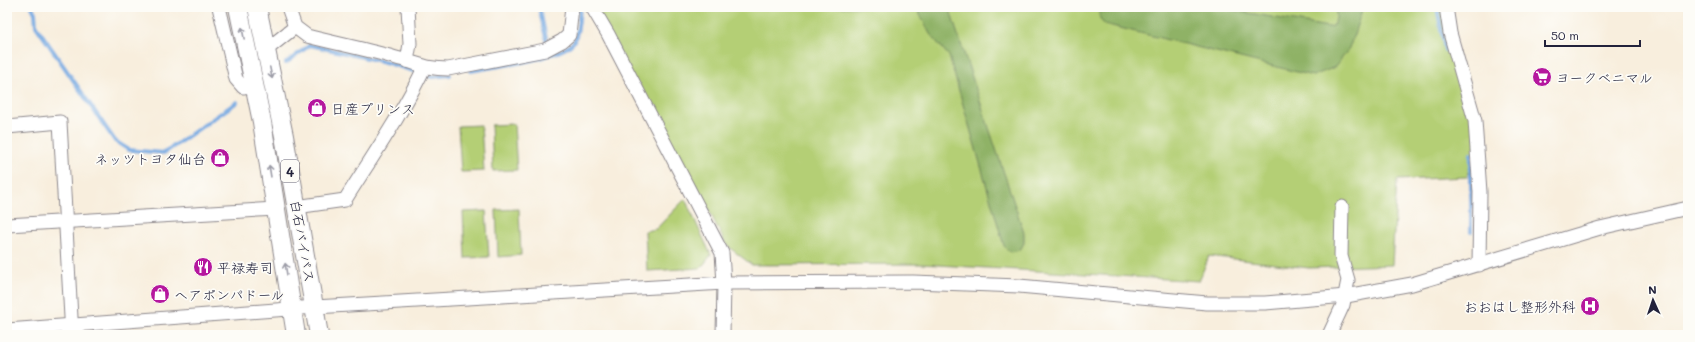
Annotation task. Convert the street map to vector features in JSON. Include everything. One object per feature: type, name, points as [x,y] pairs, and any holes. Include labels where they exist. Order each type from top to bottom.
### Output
[{"type":"highway","name":"白石バイパス","points":[[238,7],[262,122],[296,335]]},
{"type":"highway","name":"白石バイパス","points":[[257,7],[315,307],[319,335]]},
{"type":"street","points":[[219,7],[236,79],[243,87],[254,85]]},
{"type":"street","points":[[288,7],[295,27],[307,36],[407,61],[422,72],[448,69],[549,48],[568,35],[572,7]]},
{"type":"street","points":[[407,61],[410,44],[408,7]]},
{"type":"street","points":[[592,7],[608,34],[722,253],[724,283],[724,335]]},
{"type":"street","points":[[1446,7],[1450,34],[1475,121],[1480,192],[1479,265]]},
{"type":"street","points":[[266,50],[295,27]]},
{"type":"street","points":[[296,207],[345,200],[422,72]]},
{"type":"street","points":[[7,127],[60,122],[72,330]]},
{"type":"street","points":[[1329,335],[1344,305],[1348,280],[1341,256],[1342,207]]},
{"type":"street","points":[[7,330],[72,330],[315,307],[724,283],[928,282],[1019,286],[1206,303],[1265,304],[1346,296],[1412,284],[1600,228],[1688,208]]},
{"type":"street","points":[[7,225],[276,210]]},
{"type":"green space","points":[[592,7],[1446,7],[1477,141],[1467,177],[1397,180],[1392,265],[1309,268],[1209,256],[1199,281],[922,264],[752,265],[726,245],[705,202],[658,128]]},
{"type":"green space","points":[[916,7],[952,7],[950,9],[954,23],[1024,233],[1024,243],[1020,250],[1010,252],[1004,246],[949,56],[930,34]]},
{"type":"green space","points":[[1100,7],[1215,7],[1328,27],[1333,26],[1336,19],[1336,7],[1363,7],[1349,49],[1335,67],[1313,76],[1104,24],[1099,16]]},
{"type":"green space","points":[[514,124],[517,170],[493,171],[491,125]]},
{"type":"green space","points":[[481,125],[484,171],[461,172],[458,126]]},
{"type":"green space","points":[[685,199],[711,255],[701,268],[647,271],[645,231],[656,229]]},
{"type":"green space","points":[[519,209],[521,255],[498,257],[496,210]]},
{"type":"green space","points":[[486,211],[489,257],[465,258],[463,212]]},
{"type":"waterway","points":[[32,7],[35,13],[36,26],[115,141],[129,150],[164,153],[237,102]]},
{"type":"waterway","points":[[539,7],[548,47]]},
{"type":"waterway","points":[[471,71],[526,61],[556,53],[567,47],[576,37],[580,7]]},
{"type":"waterway","points":[[1437,7],[1445,50]]},
{"type":"waterway","points":[[286,63],[310,45],[385,62],[432,77],[450,75]]},
{"type":"waterway","points":[[1471,154],[1471,232]]},
{"type":"place","name":"ヨークベニマル","points":[[1542,77]]},
{"type":"place","name":"日産プリンス","points":[[317,108]]},
{"type":"place","name":"ネッツトヨタ仙台","points":[[220,158]]},
{"type":"place","name":"平禄寿司","points":[[203,267]]},
{"type":"place","name":"ヘアポンパドール","points":[[160,294]]},
{"type":"place","name":"おおはし整形外科","points":[[1590,306]]}]
